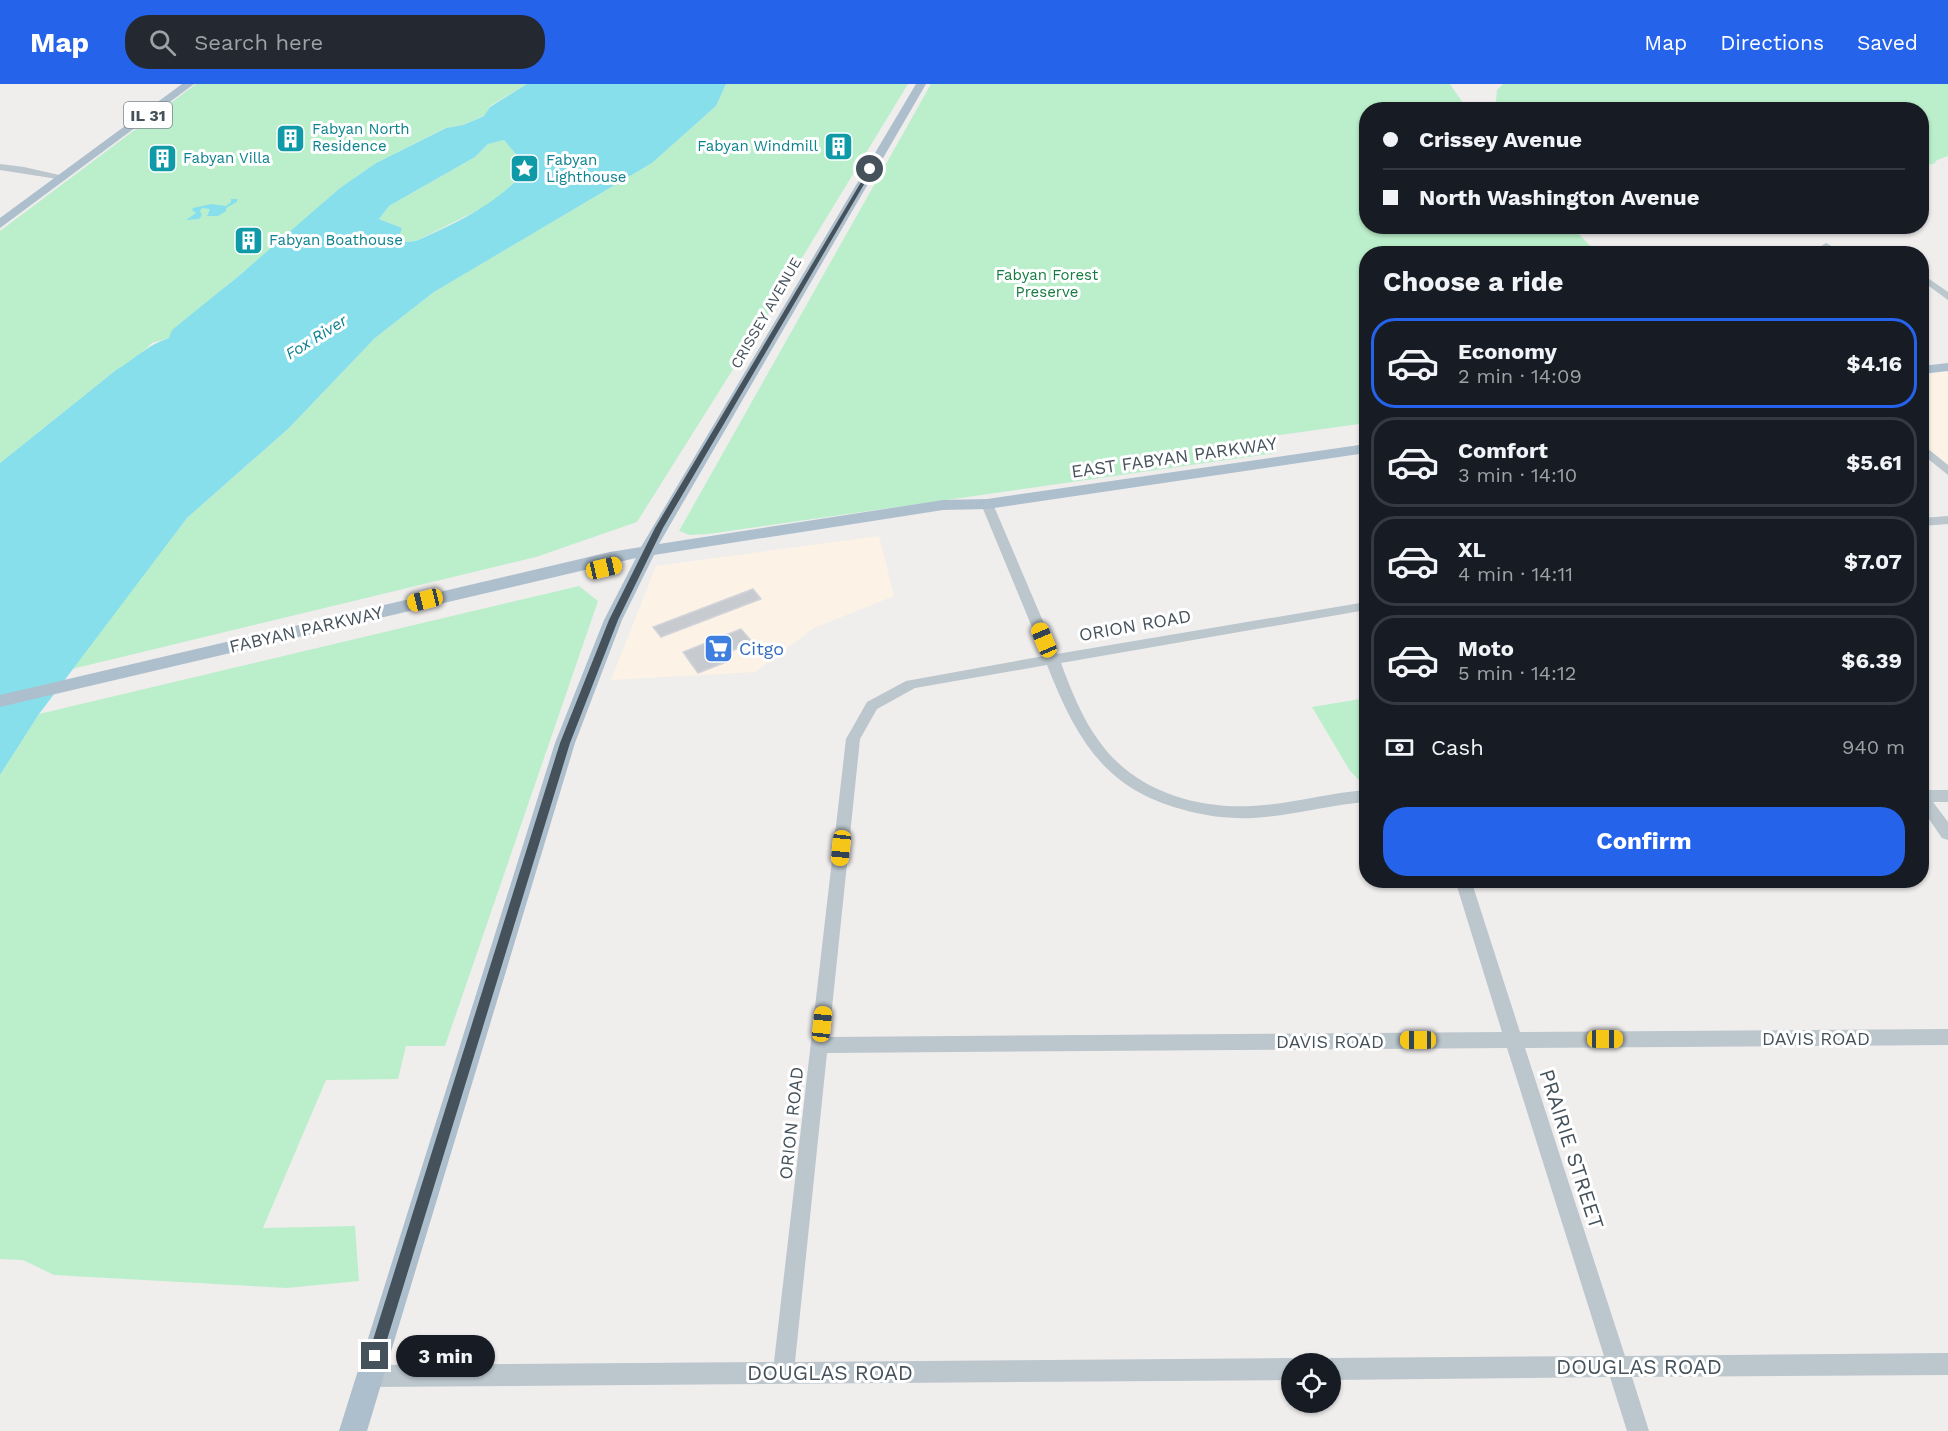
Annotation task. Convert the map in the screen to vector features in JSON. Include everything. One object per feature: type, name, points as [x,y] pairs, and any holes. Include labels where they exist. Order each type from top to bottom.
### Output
[{"type":"main road","name":"IL 31","points":[[0,224],[189,84]]},
{"type":"main road","name":"CRISSEY AVENUE","points":[[353,1431],[565,743],[614,620],[644,555],[837,222],[921,84]]},
{"type":"main road","points":[[1929,369],[1948,367]]},
{"type":"main road","name":"EAST FABYAN PARKWAY","points":[[644,555],[845,531],[957,513],[987,504],[1359,450]]},
{"type":"main road","name":"FABYAN PARKWAY","points":[[0,701],[644,555]]},
{"type":"main road","name":"FABYAN PARKWAY","points":[[0,712],[427,605]]},
{"type":"street","points":[[0,167],[20,167],[64,177]]},
{"type":"street","points":[[1929,282],[1948,297]]},
{"type":"street","points":[[1929,454],[1948,471]]},
{"type":"street","points":[[987,504],[1076,714],[1095,749],[1121,776],[1166,800],[1209,810],[1238,812],[1275,810],[1359,797]]},
{"type":"street","points":[[1929,521],[1948,520]]},
{"type":"street","name":"ORION ROAD","points":[[783,1373],[853,740],[872,706],[911,684],[1359,607]]},
{"type":"street","points":[[1929,797],[1948,796]]},
{"type":"street","points":[[1929,807],[1948,834]]},
{"type":"street","name":"PRAIRIE STREET","points":[[1466,888],[1638,1431]]},
{"type":"street","name":"DAVIS ROAD","points":[[819,1046],[1948,1037]]},
{"type":"street","name":"DOUGLAS ROAD","points":[[1341,1369],[1948,1364]]},
{"type":"street","name":"DOUGLAS ROAD","points":[[369,1376],[1281,1369]]},
{"type":"shaded area","points":[[1943,369],[1948,373],[1948,469],[1929,451],[1929,370]]},
{"type":"shaded area","points":[[879,536],[894,596],[814,628],[755,672],[611,680],[656,566]]},
{"type":"green space","points":[[196,84],[527,84],[490,106],[485,115],[463,125],[445,128],[376,163],[340,188],[169,338],[152,343],[136,358],[116,370],[0,463],[0,231]]},
{"type":"green space","points":[[726,84],[908,84],[637,522],[536,557],[72,669],[187,518],[289,428],[375,338],[434,292],[652,163],[716,106]]},
{"type":"green space","name":"Fabyan Forest Preserve","points":[[931,84],[1450,84],[1462,102],[1359,102],[1359,234],[1579,234],[1590,246],[1359,246],[1359,424],[1273,436],[1275,453],[708,534],[690,535],[679,531]]},
{"type":"green space","points":[[1503,84],[1948,84],[1948,156],[1937,160],[1934,164],[1929,164],[1929,102],[1496,102],[1497,90]]},
{"type":"green space","points":[[504,140],[528,169],[492,203],[416,241],[406,242],[400,234],[402,228],[379,219],[389,206],[475,157],[488,144]]},
{"type":"green space","points":[[579,586],[598,601],[445,1046],[406,1046],[398,1079],[326,1080],[263,1228],[355,1226],[359,1281],[287,1288],[54,1275],[23,1260],[0,1259],[0,775],[39,714]]},
{"type":"green space","points":[[1359,699],[1359,780],[1350,771],[1312,707]]},
{"type":"water","name":"Fox River","points":[[527,84],[726,84],[716,106],[652,163],[434,292],[375,338],[289,428],[187,518],[39,714],[0,775],[0,463],[116,370],[148,348],[169,338],[172,330],[340,188],[376,163],[446,128],[463,125],[484,116],[490,107]],"holes":[[[504,140],[528,169],[489,203],[416,241],[406,242],[400,234],[402,228],[379,219],[389,206],[475,157],[488,144]]]},
{"type":"water","points":[[231,199],[237,199],[237,202],[218,216],[207,216],[210,209],[202,208],[200,211],[202,215],[199,219],[186,220],[196,213],[192,210],[193,208],[211,204],[226,206]]},
{"type":"building","name":"Citgo","points":[[753,589],[761,599],[661,637],[653,627]]},
{"type":"building","name":"Citgo","points":[[741,629],[753,643],[723,654],[729,661],[698,673],[683,652]]},
{"type":"place","name":"Fabyan North Residence","points":[[291,138]]},
{"type":"place","name":"Fabyan Windmill","points":[[839,146]]},
{"type":"place","name":"Fabyan Villa","points":[[162,158]]},
{"type":"place","name":"Fabyan Lighthouse","points":[[525,169]]},
{"type":"place","name":"Fabyan Boathouse","points":[[248,240]]},
{"type":"place","name":"Citgo","points":[[718,648]]},
{"type":"route","points":[[375,1356],[565,743],[614,620],[659,528],[870,169]]}]
